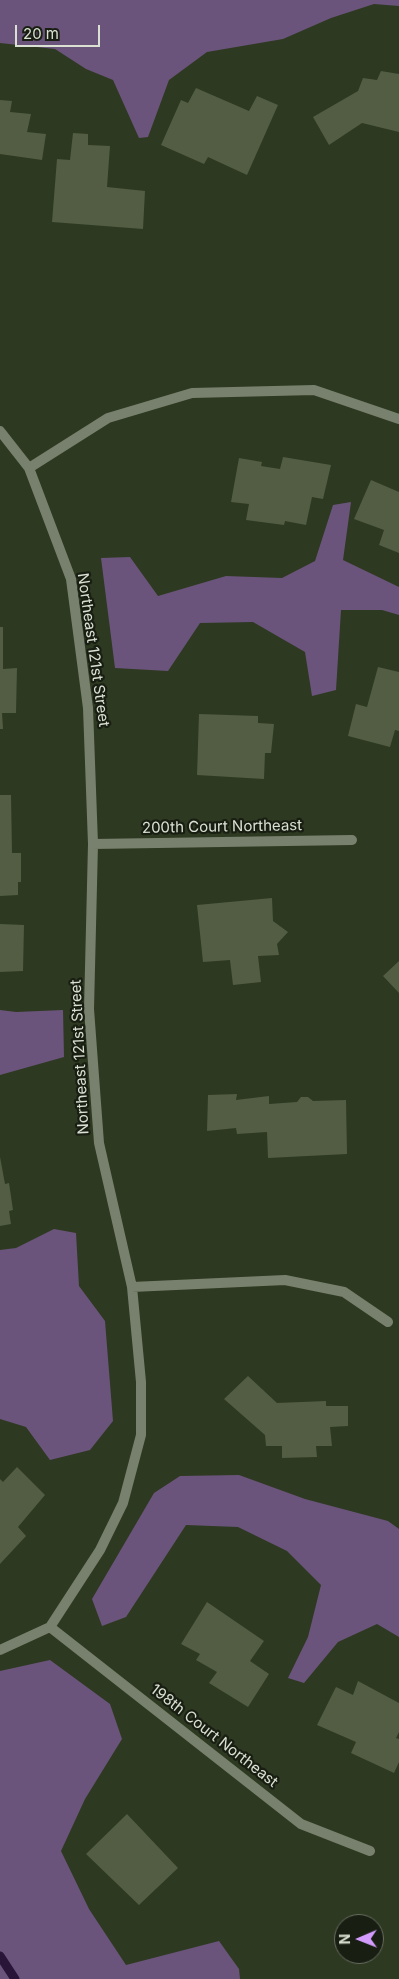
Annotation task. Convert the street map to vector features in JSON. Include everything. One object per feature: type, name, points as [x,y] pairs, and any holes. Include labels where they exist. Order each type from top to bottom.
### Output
[{"type":"street","points":[[29,468],[108,418],[192,393],[314,390],[399,419]]},
{"type":"street","name":"Northeast 121st Street","points":[[0,431],[29,468],[71,579],[88,708],[93,844],[89,1010],[99,1143],[132,1287],[141,1382],[141,1435],[123,1503],[100,1550],[50,1627]]},
{"type":"street","name":"200th Court Northeast","points":[[93,844],[352,840]]},
{"type":"street","points":[[132,1287],[285,1280],[344,1292],[388,1322]]},
{"type":"street","points":[[0,1650],[50,1627]]},
{"type":"street","name":"198th Court Northeast","points":[[50,1627],[301,1824],[370,1851]]},
{"type":"shaded area","points":[[0,0],[399,0],[399,6],[374,4],[331,18],[283,39],[207,52],[169,80],[148,137],[139,138],[113,80],[86,69],[55,49],[0,43]]},
{"type":"shaded area","points":[[351,502],[343,560],[399,587],[399,615],[382,610],[341,610],[336,690],[312,696],[305,652],[253,622],[200,623],[168,671],[115,668],[101,558],[130,557],[158,596],[226,576],[282,578],[315,561],[333,505]]},
{"type":"shaded area","points":[[0,1010],[16,1012],[63,1010],[64,1057],[0,1075]]},
{"type":"shaded area","points":[[54,1229],[76,1233],[79,1286],[105,1321],[113,1421],[90,1450],[50,1460],[26,1427],[0,1419],[0,1250],[16,1248]]},
{"type":"shaded area","points":[[239,1475],[305,1499],[388,1521],[399,1529],[399,1637],[377,1624],[338,1642],[304,1683],[288,1678],[308,1637],[321,1585],[287,1551],[238,1527],[186,1525],[126,1617],[102,1626],[92,1599],[154,1493],[180,1476]]},
{"type":"shaded area","points":[[50,1660],[110,1704],[122,1739],[85,1799],[61,1851],[89,1909],[126,1965],[219,1941],[239,1969],[240,1979],[0,1979],[0,1671]]},
{"type":"building","points":[[381,71],[399,74],[399,132],[362,123],[329,145],[313,117],[358,91],[363,78],[377,80]]},
{"type":"building","points":[[196,88],[249,111],[257,96],[278,105],[247,175],[208,157],[204,164],[161,145],[181,100],[188,103]]},
{"type":"building","points":[[0,100],[12,101],[10,112],[31,114],[27,132],[46,134],[42,160],[0,154]]},
{"type":"building","points":[[73,133],[88,134],[88,145],[110,146],[107,187],[145,191],[143,229],[52,222],[57,159],[70,160]]},
{"type":"building","points":[[283,457],[331,465],[323,499],[312,497],[306,525],[285,521],[284,525],[246,520],[249,504],[231,502],[239,458],[262,462],[261,466],[280,469]]},
{"type":"building","points":[[371,480],[399,492],[399,553],[379,545],[384,530],[354,519]]},
{"type":"building","points":[[0,627],[3,627],[3,669],[17,668],[16,713],[2,713],[3,729],[0,729]]},
{"type":"building","points":[[378,667],[399,672],[399,731],[395,730],[390,747],[348,736],[356,704],[367,707]]},
{"type":"building","points":[[199,714],[258,716],[258,723],[274,724],[271,753],[265,753],[264,779],[197,775]]},
{"type":"building","points":[[0,795],[11,795],[12,853],[21,853],[21,882],[18,882],[18,895],[0,896]]},
{"type":"building","points":[[272,898],[273,921],[288,932],[277,944],[279,955],[258,956],[261,982],[233,985],[230,960],[203,962],[197,905]]},
{"type":"building","points":[[0,924],[24,925],[23,971],[0,972]]},
{"type":"building","points":[[399,961],[399,993],[383,976]]},
{"type":"building","points":[[237,1094],[236,1100],[269,1096],[269,1104],[297,1102],[301,1097],[308,1097],[313,1101],[346,1100],[347,1154],[268,1158],[267,1132],[237,1134],[236,1128],[207,1131],[208,1095]]},
{"type":"building","points":[[0,1157],[5,1184],[9,1183],[13,1210],[9,1211],[11,1224],[0,1226]]},
{"type":"building","points":[[248,1376],[277,1403],[326,1401],[326,1406],[348,1406],[348,1426],[330,1427],[332,1446],[316,1446],[317,1457],[282,1458],[282,1446],[266,1446],[265,1435],[224,1399]]},
{"type":"building","points":[[17,1467],[45,1495],[18,1527],[26,1536],[0,1564],[0,1479],[3,1482]]},
{"type":"building","points":[[207,1602],[264,1641],[250,1661],[269,1674],[248,1707],[209,1683],[217,1672],[196,1660],[200,1654],[181,1644]]},
{"type":"building","points":[[358,1681],[399,1703],[399,1732],[396,1738],[399,1739],[399,1762],[394,1773],[351,1753],[356,1742],[317,1725],[336,1687],[353,1695]]},
{"type":"building","points":[[127,1814],[178,1868],[139,1905],[86,1854]]},
{"type":"waterway","points":[[0,1956],[15,1979]]}]
